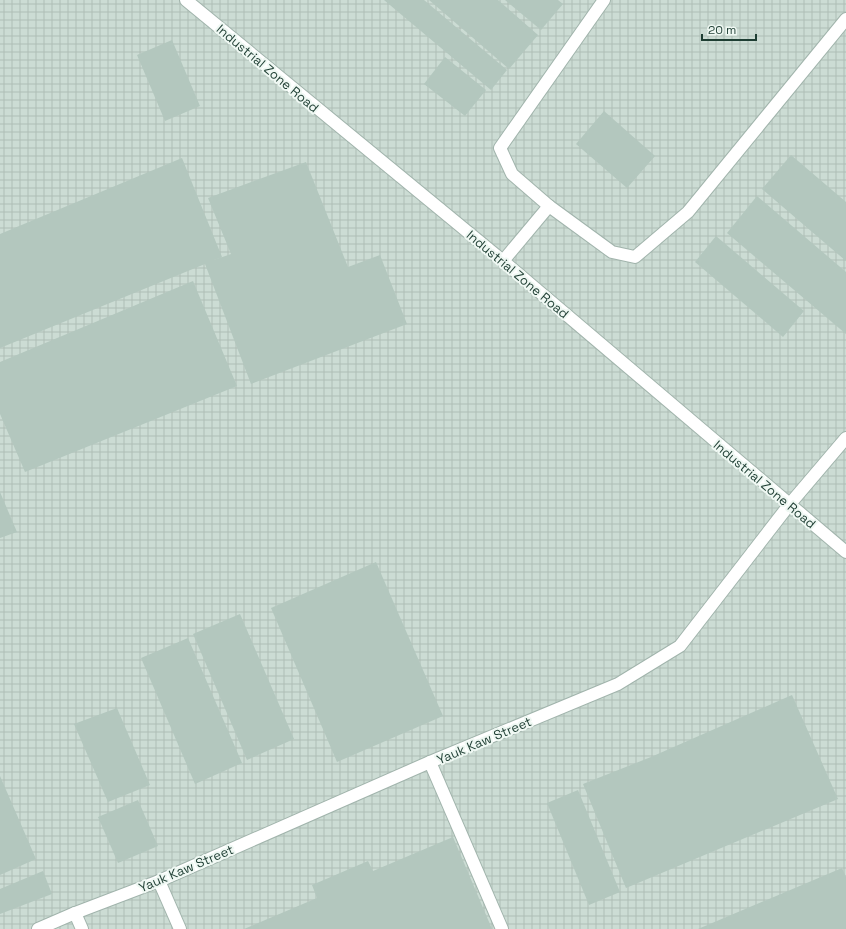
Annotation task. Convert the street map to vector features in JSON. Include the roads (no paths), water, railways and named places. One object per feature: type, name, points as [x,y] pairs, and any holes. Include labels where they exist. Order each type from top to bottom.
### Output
[{"type":"street","name":"Industrial Zone Road","points":[[186,0],[503,261],[846,552]]},
{"type":"street","points":[[604,0],[500,148],[512,174],[549,206],[612,252],[635,257],[688,212],[846,18]]},
{"type":"street","points":[[503,261],[549,206]]},
{"type":"street","name":"Yauk Kaw Street","points":[[38,929],[75,913],[159,881],[430,762],[618,684],[680,646],[789,505],[846,438]]},
{"type":"street","points":[[430,762],[502,929]]},
{"type":"street","points":[[159,881],[180,929]]},
{"type":"street","points":[[75,913],[82,929]]}]
